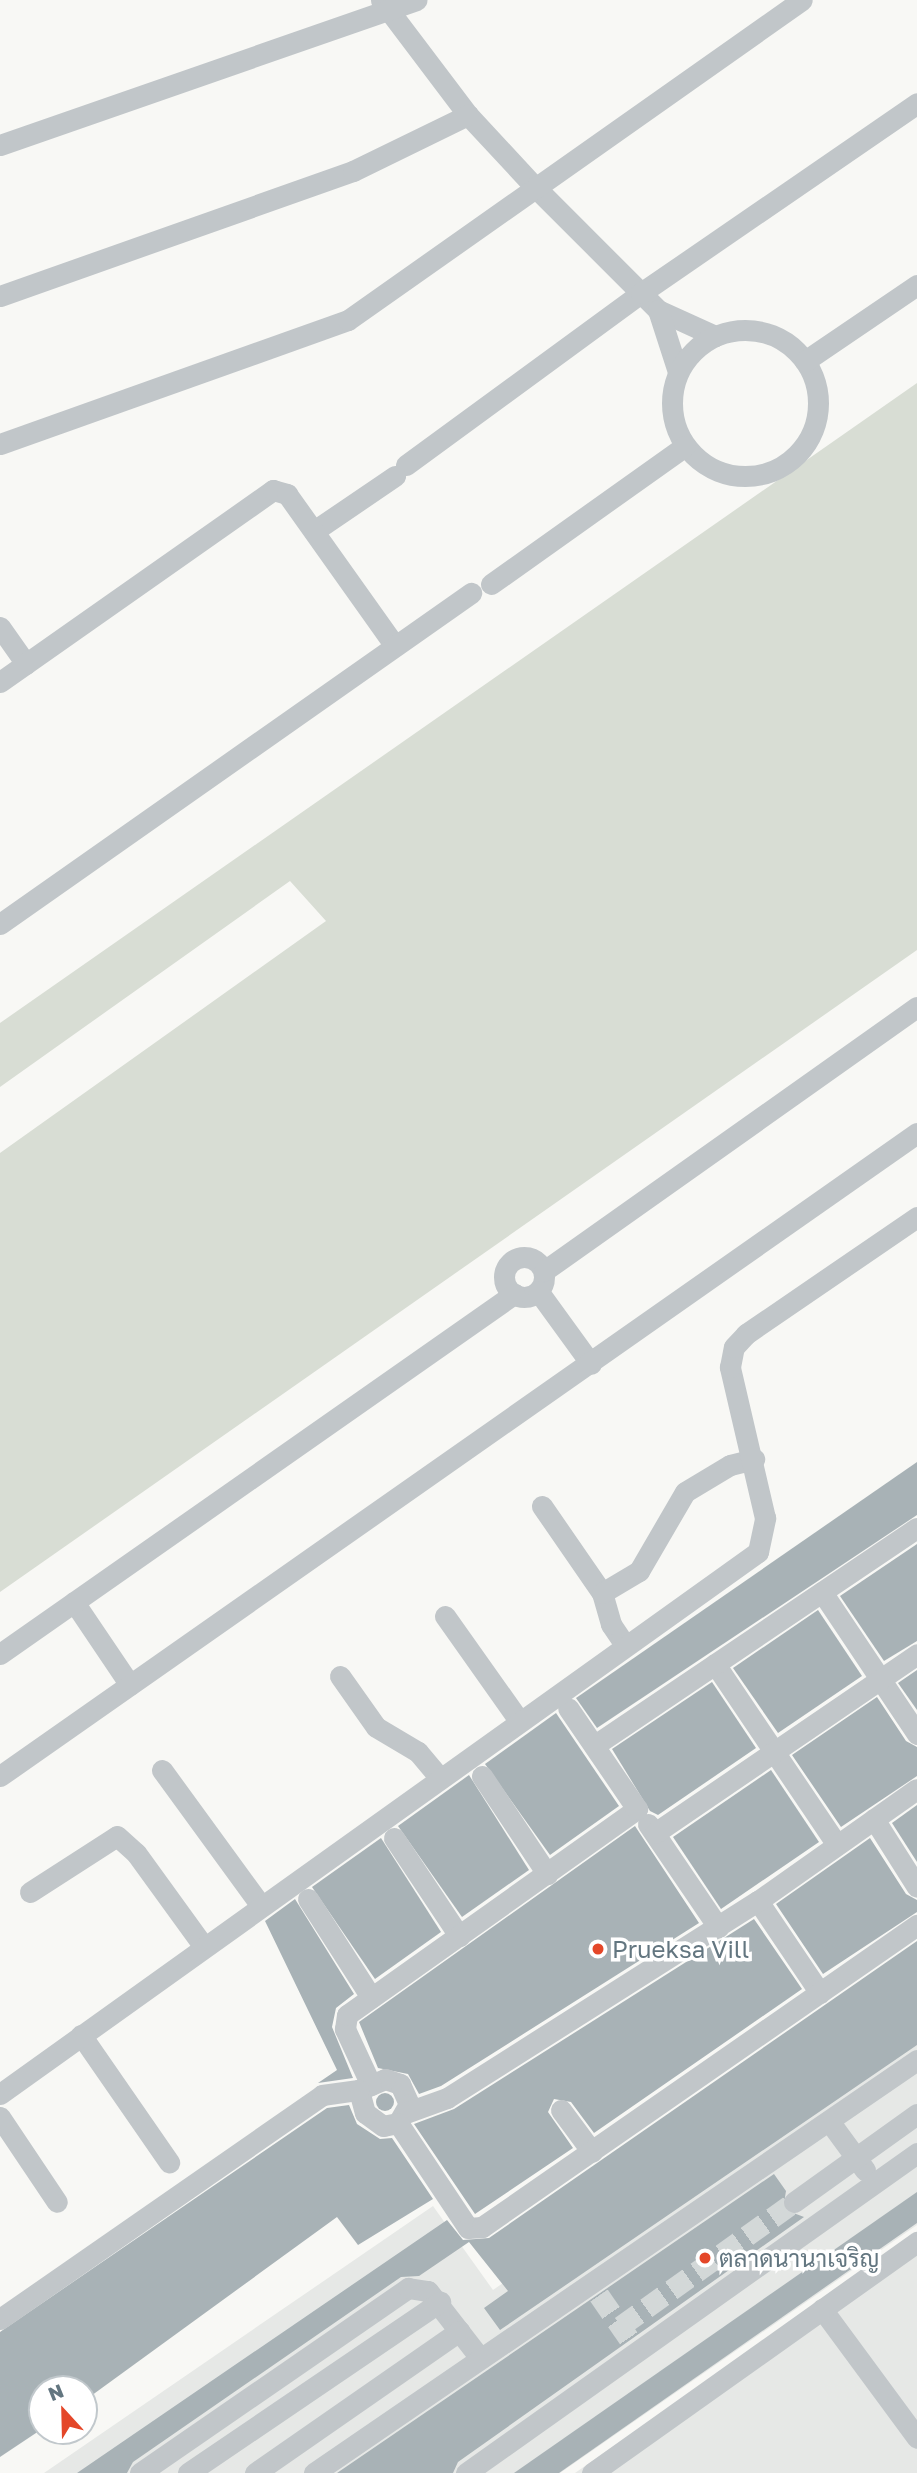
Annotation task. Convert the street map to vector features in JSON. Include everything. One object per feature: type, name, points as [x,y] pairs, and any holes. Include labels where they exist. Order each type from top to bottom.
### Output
[{"type":"street","points":[[0,145],[384,5],[416,0]]},
{"type":"street","points":[[0,444],[348,320],[802,0]]},
{"type":"street","points":[[384,5],[468,115],[535,187],[659,310],[715,336]]},
{"type":"street","points":[[314,531],[641,293],[917,103]]},
{"type":"street","points":[[0,296],[353,171],[468,115]]},
{"type":"street","points":[[805,361],[917,285]]},
{"type":"street","points":[[659,310],[678,372]]},
{"type":"street","points":[[754,330],[774,336],[805,361],[814,379],[816,420],[808,439],[787,462],[759,475],[738,476],[700,461],[685,446],[674,423],[671,397],[678,372],[693,351],[715,336],[754,330]]},
{"type":"street","points":[[491,584],[685,446]]},
{"type":"street","points":[[0,682],[273,490],[287,494],[395,646]]},
{"type":"street","points":[[0,925],[471,593]]},
{"type":"street","points":[[0,627],[26,664]]},
{"type":"street","points":[[0,1654],[514,1294],[541,1281],[917,1007]]},
{"type":"street","points":[[0,1776],[917,1133]]},
{"type":"street","points":[[0,2094],[518,1719],[758,1552],[765,1518],[754,1460],[730,1367],[734,1348],[746,1334],[913,1228]]},
{"type":"street","points":[[514,1294],[504,1279],[512,1261],[527,1257],[591,1364]]},
{"type":"street","points":[[602,1592],[639,1572],[685,1492],[730,1465],[754,1460]]},
{"type":"street","points":[[542,1506],[602,1592],[611,1624],[625,1645]]},
{"type":"street","points":[[595,1745],[917,1528]]},
{"type":"street","points":[[822,1592],[917,1734]]},
{"type":"street","points":[[74,1602],[130,1685]]},
{"type":"street","points":[[445,1616],[518,1719]]},
{"type":"street","points":[[655,1833],[917,1654]]},
{"type":"street","points":[[715,1664],[837,1845]]},
{"type":"street","points":[[340,1676],[376,1727],[418,1752],[439,1777]]},
{"type":"street","points":[[568,1708],[718,1927]]},
{"type":"street","points":[[162,1770],[261,1906]]},
{"type":"street","points":[[482,1776],[547,1874]]},
{"type":"street","points":[[637,1809],[371,1997],[344,2022],[365,2087],[369,2119],[383,2126],[447,2098],[758,1901],[917,1789]]},
{"type":"street","points":[[874,1819],[917,1887]]},
{"type":"street","points":[[30,1892],[117,1836],[136,1853],[204,1947]]},
{"type":"street","points":[[394,1838],[459,1936]]},
{"type":"street","points":[[308,1899],[371,1997]]},
{"type":"street","points":[[758,1901],[820,1993]]},
{"type":"street","points":[[0,2319],[322,2095],[365,2087],[385,2079],[400,2084],[409,2097],[403,2117],[474,2230],[592,2152],[917,1925]]},
{"type":"street","points":[[81,2035],[169,2162]]},
{"type":"street","points":[[314,2473],[480,2358],[595,2289],[917,2060]]},
{"type":"street","points":[[561,2110],[592,2152]]},
{"type":"street","points":[[794,2202],[917,2114]]},
{"type":"street","points":[[0,2116],[57,2202]]},
{"type":"street","points":[[829,2121],[874,2183]]},
{"type":"street","points":[[466,2473],[637,2349],[917,2153]]},
{"type":"street","points":[[592,2473],[917,2242]]},
{"type":"street","points":[[140,2473],[408,2288],[428,2291],[440,2302],[480,2358]]},
{"type":"street","points":[[188,2473],[440,2302]]},
{"type":"street","points":[[822,2309],[917,2438]]},
{"type":"street","points":[[255,2473],[459,2331]]},
{"type":"street","points":[[227,2447],[247,2473]]},
{"type":"shaded area","points":[[917,383],[917,950],[0,1592],[0,1153],[326,921],[290,881],[0,1087],[0,1023]]},
{"type":"shaded area","name":"ตลาดนานาเจริญ","points":[[917,1994],[917,2225],[560,2473],[44,2473],[85,2445],[98,2445],[98,2436],[433,2206],[493,2290]]},
{"type":"shaded area","points":[[917,2235],[917,2473],[575,2473]]},
{"type":"building","points":[[917,1462],[917,1515],[597,1728],[576,1698]]},
{"type":"building","points":[[917,1544],[917,1641],[884,1661],[840,1596]]},
{"type":"building","points":[[818,1610],[862,1676],[778,1733],[733,1668]]},
{"type":"building","points":[[917,1670],[917,1710],[898,1683]]},
{"type":"building","points":[[712,1682],[756,1748],[658,1815],[650,1811],[612,1749]]},
{"type":"building","points":[[877,1697],[906,1741],[917,1747],[917,1776],[841,1827],[792,1755]]},
{"type":"building","points":[[556,1713],[619,1806],[550,1855],[485,1764]]},
{"type":"building","points":[[771,1770],[819,1842],[721,1909],[673,1837]]},
{"type":"building","points":[[469,1775],[529,1870],[462,1917],[398,1826]]},
{"type":"building","points":[[917,1805],[917,1862],[892,1823]]},
{"type":"building","points":[[635,1826],[699,1923],[441,2086],[419,2094],[408,2074],[378,2068],[359,2022]]},
{"type":"building","points":[[381,1838],[441,1932],[375,1979],[312,1887]]},
{"type":"building","points":[[870,1838],[906,1894],[917,1900],[917,1912],[823,1974],[776,1904]]},
{"type":"building","points":[[295,1899],[354,1994],[336,2008],[332,2027],[353,2078],[318,2083],[337,2070],[265,1921]]},
{"type":"building","points":[[754,1919],[802,1989],[594,2133],[571,2102],[554,2099],[548,2112],[573,2148],[475,2214],[414,2124],[454,2109]]},
{"type":"building","points":[[917,1941],[917,2045],[500,2330],[484,2308],[508,2291],[469,2242],[419,2276],[401,2277],[133,2462],[127,2473],[77,2473],[447,2220],[463,2240],[489,2238]]},
{"type":"building","points":[[385,2093],[391,2096],[394,2102],[391,2108],[385,2111],[379,2108],[376,2102],[379,2096]]},
{"type":"building","points":[[349,2105],[357,2124],[380,2139],[392,2138],[433,2199],[358,2245],[337,2217],[98,2391],[98,2375],[28,2375],[28,2438],[0,2457],[0,2332],[327,2108]]},
{"type":"building","points":[[774,2174],[786,2191],[783,2209],[804,2217],[458,2462],[453,2473],[337,2473]]},
{"type":"building","points":[[917,2192],[917,2223],[559,2473],[514,2473]]},
{"type":"tunnel","points":[[621,2326],[794,2202]]},
{"type":"tunnel","points":[[599,2295],[635,2347]]},
{"type":"place","name":"Prueksa Vill","points":[[598,1949]]},
{"type":"place","name":"ตลาดนานาเจริญ","points":[[705,2258]]}]
